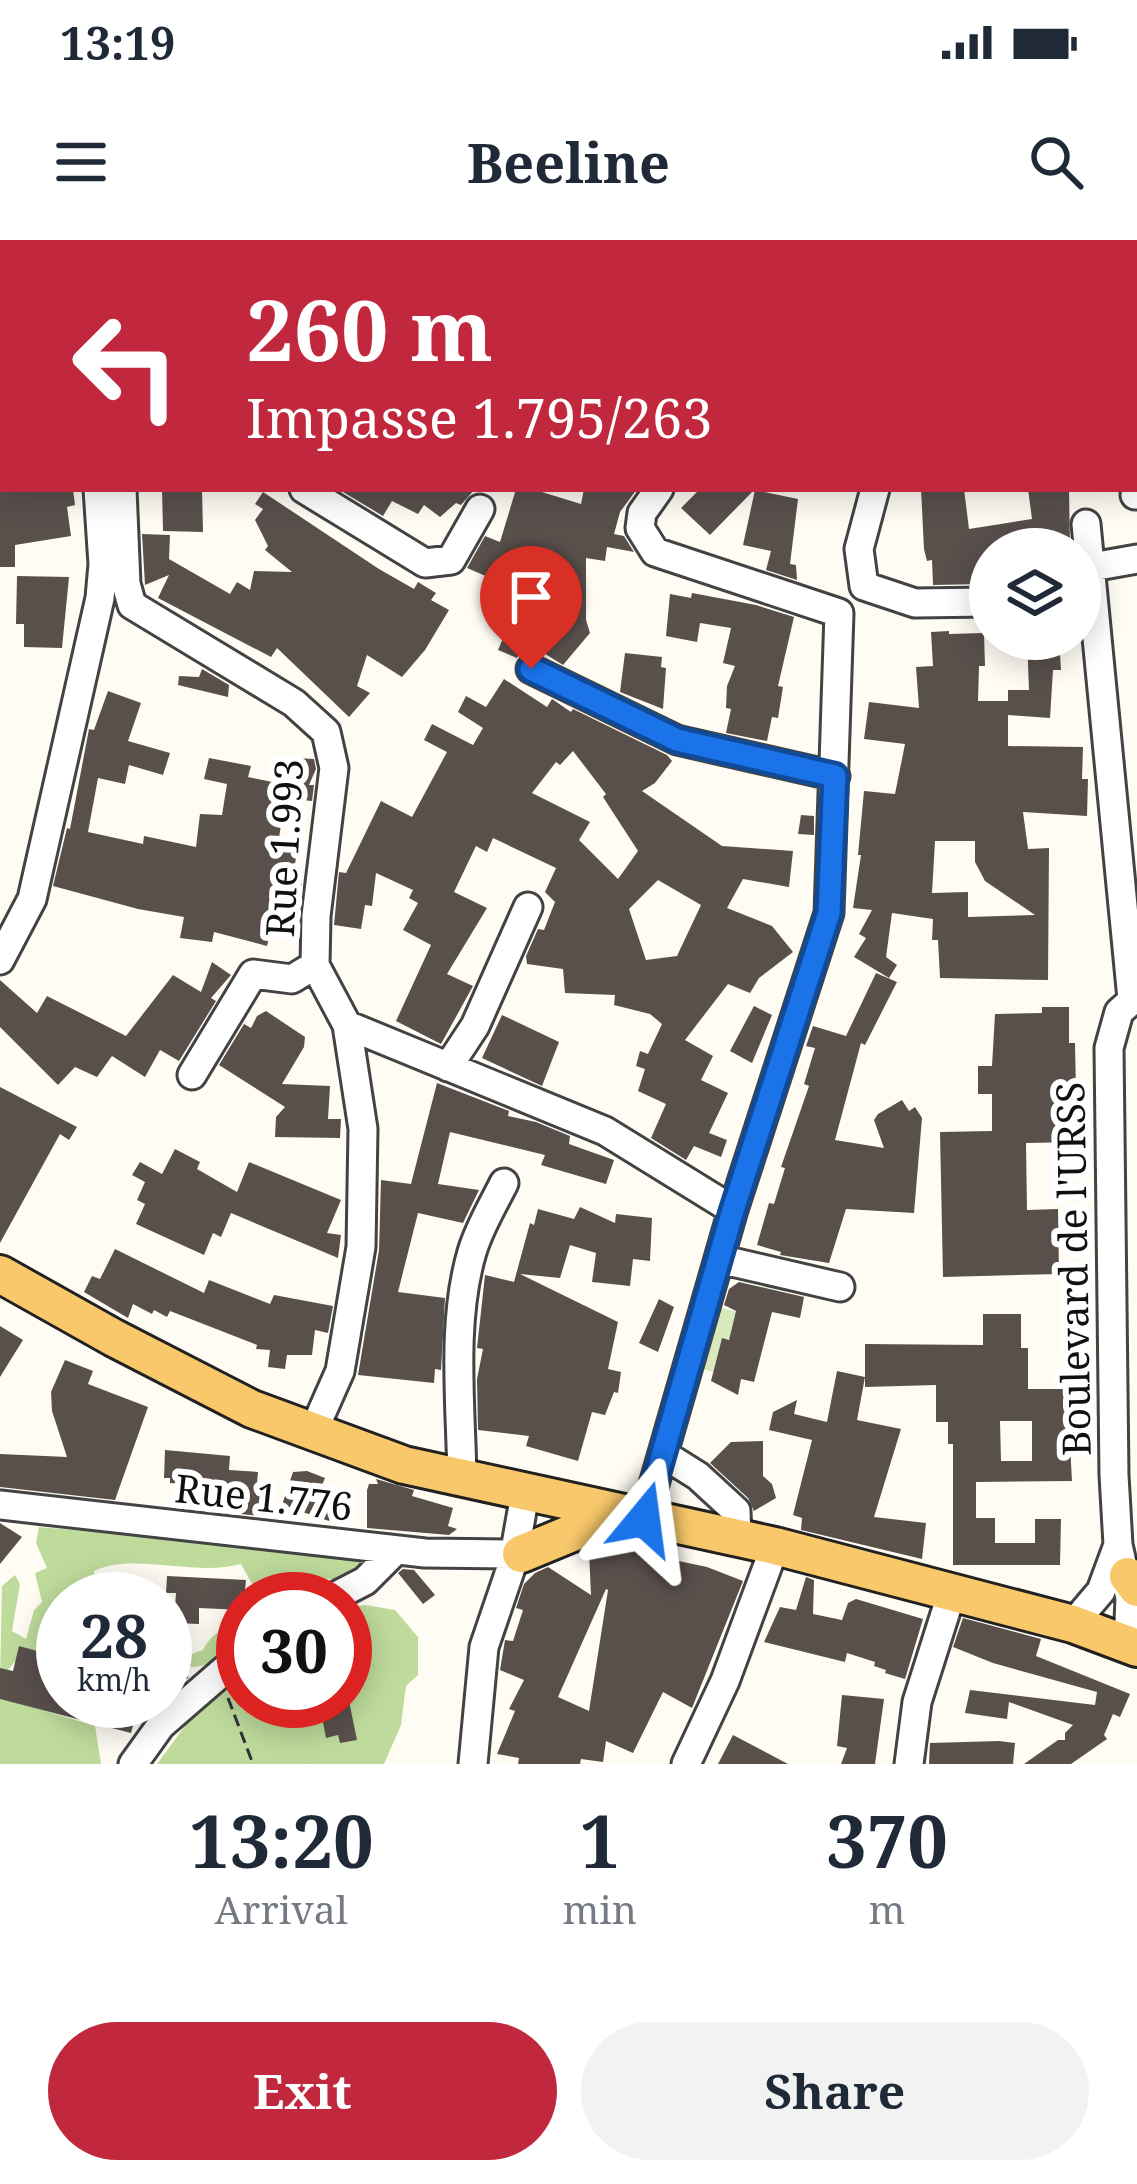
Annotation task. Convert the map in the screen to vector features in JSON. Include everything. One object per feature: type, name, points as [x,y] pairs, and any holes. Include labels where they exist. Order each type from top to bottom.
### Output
[{"type":"main road","points":[[0,1274],[232,1399],[404,1465],[775,1546],[1073,1624],[1133,1646]]},
{"type":"main road","points":[[515,1557],[631,1516]]},
{"type":"street","points":[[98,492],[103,564],[114,597]]},
{"type":"street","points":[[0,960],[32,899],[114,597],[122,492]]},
{"type":"street","points":[[309,492],[424,562],[451,560],[480,509]]},
{"type":"street","points":[[657,492],[642,513],[640,528],[656,552],[839,614]]},
{"type":"street","points":[[631,1516],[663,1454],[733,1210],[829,913],[839,614],[864,586],[859,549],[873,492]]},
{"type":"street","points":[[1086,524],[1086,528]]},
{"type":"street","points":[[1101,575],[1133,554]]},
{"type":"street","points":[[864,586],[915,604],[969,603]]},
{"type":"street","name":"Rue 1.993","points":[[114,597],[294,703],[326,732],[334,768],[316,916],[315,965],[347,1025],[363,1129],[361,1247],[340,1371],[313,1432]]},
{"type":"street","points":[[1101,650],[1125,783],[1135,998]]},
{"type":"street","points":[[531,669],[677,740],[835,776]]},
{"type":"street","points":[[448,1067],[475,1026],[528,908]]},
{"type":"street","points":[[192,1075],[253,974],[292,979],[315,965]]},
{"type":"street","name":"Boulevard de l'URSS","points":[[1133,1646],[1109,1048],[1113,1024],[1135,998]]},
{"type":"street","points":[[347,1025],[605,1131],[733,1210]]},
{"type":"street","points":[[462,1480],[460,1345],[466,1280],[472,1248],[504,1183]]},
{"type":"street","points":[[719,1259],[840,1287]]},
{"type":"street","points":[[663,1454],[698,1476],[736,1511],[737,1538]]},
{"type":"street","points":[[473,1764],[484,1647],[515,1557],[525,1494]]},
{"type":"street","points":[[515,1557],[564,1503]]},
{"type":"street","name":"Rue 1.776","points":[[0,1505],[396,1550],[515,1557]]},
{"type":"street","points":[[686,1764],[725,1681],[775,1546]]},
{"type":"street","points":[[372,1574],[396,1550]]},
{"type":"street","points":[[1073,1624],[1127,1569]]},
{"type":"street","points":[[909,1764],[917,1702],[952,1592]]},
{"type":"street","points":[[134,1764],[161,1725],[216,1676]]},
{"type":"path","points":[[239,1728],[253,1764]]},
{"type":"green space","points":[[716,1306],[736,1312],[713,1372],[699,1368]]},
{"type":"green space","points":[[39,1527],[353,1554],[361,1561],[360,1572],[245,1572],[241,1564],[205,1568],[128,1564],[94,1572],[37,1572],[47,1568],[36,1543]]},
{"type":"green space","points":[[15,1575],[20,1584],[12,1631],[26,1639],[34,1610],[36,1651],[26,1649],[0,1679],[2,1586]]},
{"type":"green space","points":[[372,1606],[395,1610],[418,1637],[418,1675],[406,1686],[401,1725],[384,1764],[157,1764],[184,1728],[192,1728],[192,1716],[216,1695],[216,1728],[372,1728]]},
{"type":"green space","points":[[216,1634],[216,1660],[192,1667],[192,1654],[203,1650]]},
{"type":"green space","points":[[0,1689],[9,1700],[36,1708],[36,1728],[95,1728],[101,1764],[0,1764]]},
{"type":"building","points":[[0,492],[73,492],[75,505],[67,507],[71,536],[15,545],[15,567],[0,567]]},
{"type":"building","points":[[162,492],[202,492],[203,532],[163,531]]},
{"type":"building","points":[[263,492],[379,569],[414,589],[418,582],[436,593],[431,600],[449,610],[402,677],[367,655],[357,686],[370,693],[349,717],[277,648],[271,657],[158,598],[169,575],[145,585],[142,534],[170,535],[169,559],[230,594],[237,582],[250,590],[254,571],[292,572],[265,550],[268,546],[255,520],[263,509],[255,504]]},
{"type":"building","points":[[343,492],[472,492],[440,517],[424,505],[418,514],[392,501],[383,516]]},
{"type":"building","points":[[515,492],[542,492],[581,504],[583,492],[635,492],[620,512],[614,534],[624,536],[634,552],[607,547],[605,561],[586,558],[590,633],[563,665],[526,642],[517,658],[498,650],[523,592],[467,568],[485,536],[500,542]]},
{"type":"building","points":[[697,492],[752,492],[710,535],[681,508]]},
{"type":"building","points":[[755,492],[798,499],[790,564],[796,565],[797,580],[766,570],[771,551],[743,545]]},
{"type":"building","points":[[921,492],[964,492],[969,584],[933,585],[932,560],[927,561]]},
{"type":"building","points":[[1028,492],[1069,492],[1070,528],[975,528],[1032,519]]},
{"type":"building","points":[[17,576],[69,577],[62,648],[24,647],[24,624],[16,624]]},
{"type":"building","points":[[692,593],[794,617],[778,686],[783,687],[778,718],[772,717],[767,741],[726,733],[731,709],[726,708],[727,686],[735,666],[723,663],[731,628],[700,623],[697,642],[666,636],[670,594],[691,598]]},
{"type":"building","points":[[931,632],[969,633],[969,660],[985,660],[985,666],[979,666],[978,701],[1008,701],[1008,690],[1029,690],[1028,660],[1060,660],[1061,670],[1053,670],[1050,718],[1008,715],[1008,746],[1083,747],[1082,779],[1088,779],[1087,816],[1023,812],[1028,849],[1049,848],[1048,980],[940,978],[933,919],[892,913],[886,957],[897,965],[889,978],[854,957],[866,938],[859,934],[872,910],[853,908],[864,791],[895,794],[905,744],[864,739],[869,702],[919,708],[916,667],[933,666]],"holes":[[[935,841],[975,841],[975,862],[985,881],[1035,915],[968,917],[968,892],[932,893]]]},
{"type":"building","points":[[625,653],[662,657],[661,667],[666,668],[663,709],[620,692]]},
{"type":"building","points":[[202,669],[229,685],[228,697],[178,685],[179,676],[199,677]]},
{"type":"building","points":[[504,679],[547,707],[552,699],[667,755],[672,761],[642,791],[722,846],[793,851],[789,887],[743,879],[727,908],[772,926],[793,952],[759,978],[750,993],[728,984],[685,1040],[713,1056],[701,1080],[728,1093],[709,1133],[727,1140],[721,1157],[694,1146],[686,1160],[651,1138],[666,1104],[638,1091],[645,1069],[636,1066],[640,1051],[648,1054],[662,1024],[650,1014],[614,1005],[615,995],[565,993],[563,969],[527,964],[538,929],[544,930],[555,902],[545,892],[556,868],[493,838],[487,852],[476,846],[454,892],[487,908],[447,974],[473,986],[441,1044],[396,1021],[431,945],[403,930],[418,903],[409,898],[413,890],[376,873],[372,906],[365,905],[361,929],[334,925],[339,872],[346,873],[381,801],[412,817],[447,752],[424,740],[432,724],[473,745],[483,728],[458,712],[466,696],[486,707]],"holes":[[[573,751],[606,794],[603,797],[638,851],[618,879],[579,840],[590,822],[532,793],[556,762],[560,765]],[[658,880],[701,905],[677,956],[646,960],[629,909]]]},
{"type":"building","points":[[108,691],[141,703],[128,741],[170,753],[163,775],[129,765],[125,784],[98,778],[88,832],[143,844],[144,836],[196,847],[200,814],[222,815],[227,784],[204,779],[209,758],[251,766],[248,777],[287,785],[279,838],[299,842],[292,880],[302,881],[298,915],[276,909],[267,946],[214,932],[212,942],[180,938],[184,917],[53,886],[70,829],[89,729],[94,730]]},
{"type":"building","points":[[295,758],[314,759],[316,769],[309,785],[314,785],[312,801],[302,800],[293,821],[290,798]]},
{"type":"building","points":[[801,815],[814,816],[814,835],[798,834]]},
{"type":"building","points":[[212,962],[231,975],[211,998],[216,1001],[179,1061],[160,1050],[145,1077],[112,1056],[97,1077],[75,1067],[58,1085],[0,1027],[0,980],[37,1013],[47,996],[126,1036],[173,975],[201,992]]},
{"type":"building","points":[[876,973],[897,982],[865,1045],[861,1043],[835,1140],[884,1148],[874,1120],[878,1114],[902,1100],[909,1111],[915,1107],[922,1118],[914,1213],[846,1209],[829,1263],[780,1255],[757,1245],[809,1086],[804,1084],[815,1048],[806,1046],[813,1026],[846,1036]]},
{"type":"building","points":[[754,1006],[772,1015],[752,1063],[730,1051]]},
{"type":"building","points":[[1042,1007],[1069,1007],[1069,1043],[1075,1043],[1077,1142],[1026,1143],[1027,1210],[1058,1209],[1059,1274],[943,1277],[940,1132],[992,1131],[992,1094],[978,1094],[978,1066],[992,1066],[995,1014],[1042,1013]]},
{"type":"building","points":[[266,1011],[305,1037],[282,1084],[330,1086],[328,1119],[341,1119],[340,1138],[275,1137],[276,1117],[285,1107],[219,1065],[244,1024],[251,1028]]},
{"type":"building","points":[[502,1015],[559,1042],[542,1086],[482,1058]]},
{"type":"building","points":[[437,1083],[509,1111],[508,1116],[570,1136],[569,1144],[614,1160],[606,1184],[541,1165],[545,1155],[450,1132],[438,1184],[479,1190],[463,1223],[418,1213],[398,1292],[445,1298],[441,1370],[435,1369],[434,1383],[358,1375],[379,1250],[381,1180],[411,1184]]},
{"type":"building","points":[[0,1087],[77,1127],[69,1140],[60,1134],[0,1243]]},
{"type":"building","points":[[175,1149],[200,1162],[197,1169],[237,1192],[249,1162],[341,1200],[327,1233],[341,1235],[338,1258],[231,1213],[221,1237],[213,1233],[204,1255],[136,1224],[145,1204],[137,1200],[145,1182],[132,1175],[140,1162],[162,1174]]},
{"type":"building","points":[[580,1207],[615,1223],[616,1214],[652,1218],[650,1261],[633,1259],[630,1286],[592,1282],[596,1253],[570,1245],[560,1278],[520,1274],[618,1322],[608,1369],[621,1372],[618,1393],[614,1392],[605,1415],[592,1412],[578,1461],[526,1446],[529,1436],[478,1430],[477,1379],[483,1349],[477,1348],[485,1275],[514,1282],[538,1209],[574,1219]]},
{"type":"building","points":[[115,1249],[204,1293],[209,1280],[270,1304],[274,1295],[333,1306],[328,1333],[315,1330],[312,1355],[287,1355],[285,1369],[268,1367],[270,1350],[256,1349],[257,1345],[170,1311],[167,1317],[133,1304],[128,1318],[84,1292],[92,1276],[100,1279]]},
{"type":"building","points":[[739,1282],[804,1297],[800,1318],[772,1312],[754,1382],[741,1379],[738,1395],[711,1381],[722,1338],[729,1340],[736,1311],[724,1305],[729,1289]]},
{"type":"building","points":[[659,1299],[674,1307],[658,1352],[639,1343]]},
{"type":"building","points":[[983,1314],[1021,1314],[1021,1348],[1028,1348],[1028,1389],[1067,1389],[1072,1481],[976,1482],[976,1518],[995,1518],[995,1543],[1035,1543],[1035,1519],[1061,1519],[1060,1565],[953,1565],[953,1444],[948,1444],[948,1422],[936,1422],[936,1385],[865,1387],[865,1344],[983,1345]],"holes":[[[1000,1421],[1032,1421],[1032,1461],[1001,1461]]]},
{"type":"building","points":[[0,1326],[23,1340],[0,1377]]},
{"type":"building","points":[[65,1360],[93,1371],[88,1384],[148,1407],[115,1500],[0,1487],[0,1454],[67,1457],[51,1392]]},
{"type":"building","points":[[837,1371],[865,1377],[857,1420],[901,1429],[874,1517],[926,1523],[922,1559],[801,1530],[802,1518],[793,1515],[812,1440],[769,1430],[773,1412],[797,1400],[794,1414],[827,1422]]},
{"type":"building","points":[[763,1441],[763,1476],[772,1484],[776,1498],[754,1511],[748,1498],[710,1463],[731,1442]]},
{"type":"building","points":[[165,1450],[230,1456],[229,1470],[258,1472],[256,1495],[268,1500],[260,1516],[240,1514],[245,1502],[184,1500],[185,1484],[164,1478]]},
{"type":"building","points":[[293,1472],[325,1478],[319,1492],[337,1498],[329,1521],[282,1505]]},
{"type":"building","points":[[376,1479],[453,1508],[448,1526],[457,1529],[449,1535],[367,1528],[367,1490],[369,1484],[378,1484]]},
{"type":"building","points":[[0,1523],[22,1537],[0,1564]]},
{"type":"building","points":[[649,1541],[650,1555],[707,1567],[743,1581],[692,1708],[663,1692],[633,1753],[606,1741],[603,1762],[518,1764],[519,1758],[497,1754],[515,1711],[509,1709],[524,1680],[500,1670],[505,1640],[513,1641],[523,1610],[516,1608],[524,1584],[535,1573],[548,1567],[591,1595],[589,1551]],"holes":[[[608,1590],[589,1711],[558,1697]]]},
{"type":"building","points":[[414,1570],[435,1595],[423,1604],[398,1573]]},
{"type":"building","points":[[192,1577],[216,1578],[216,1609],[199,1608],[199,1624],[192,1624]]},
{"type":"building","points":[[806,1577],[814,1580],[813,1614],[842,1620],[848,1603],[856,1599],[923,1619],[905,1679],[847,1653],[845,1662],[764,1642],[780,1607],[796,1610]]},
{"type":"building","points":[[963,1618],[1041,1639],[1036,1656],[1130,1694],[1120,1717],[1113,1714],[1104,1735],[1107,1739],[1071,1764],[1024,1764],[1065,1740],[1073,1725],[1009,1702],[1007,1719],[965,1713],[970,1690],[1095,1705],[1097,1692],[953,1647]]},
{"type":"building","points":[[19,1646],[36,1651],[36,1708],[0,1699],[0,1668],[13,1671]]},
{"type":"building","points":[[842,1695],[884,1699],[875,1764],[841,1764],[847,1748],[837,1746]]},
{"type":"building","points":[[324,1728],[355,1728],[357,1740],[340,1743],[338,1735],[326,1738]]},
{"type":"building","points":[[733,1735],[788,1764],[718,1764]]},
{"type":"building","points":[[930,1743],[1015,1743],[1013,1764],[929,1764]]},
{"type":"route","points":[[531,669],[677,740],[835,776],[829,913],[733,1210],[644,1519]]}]
